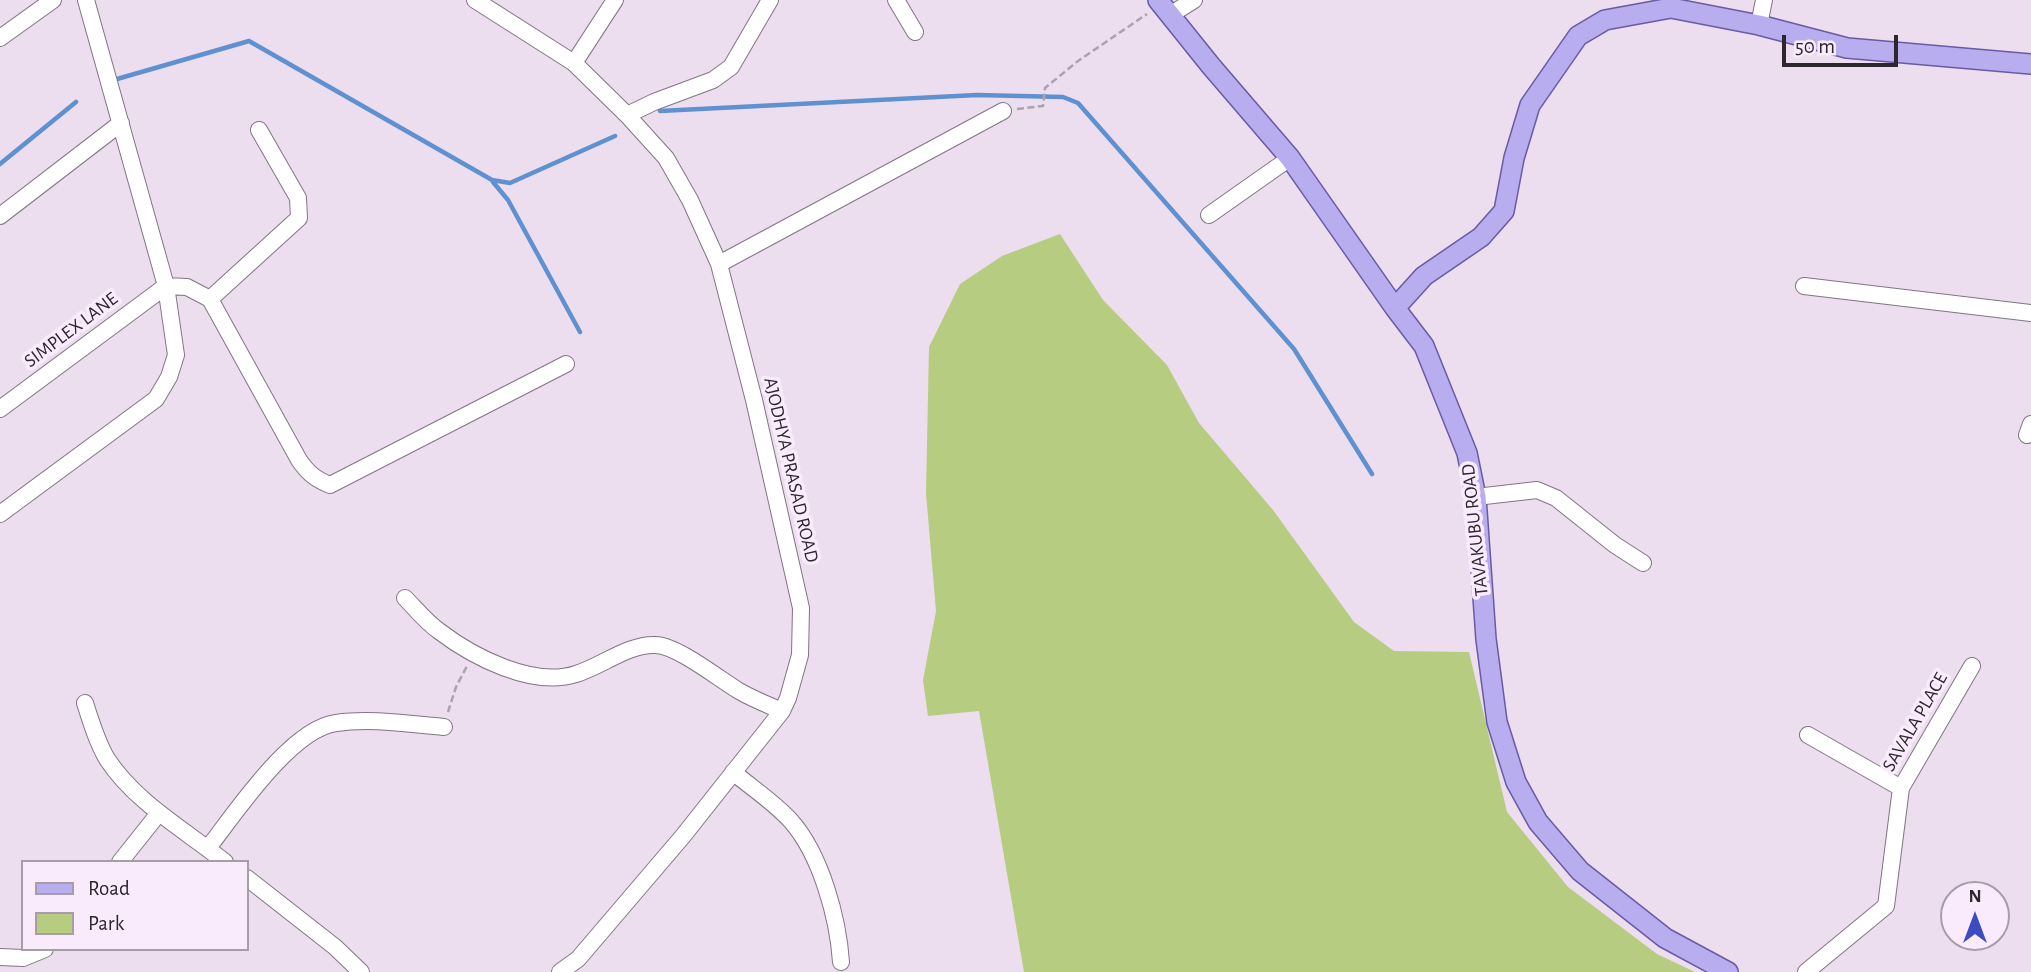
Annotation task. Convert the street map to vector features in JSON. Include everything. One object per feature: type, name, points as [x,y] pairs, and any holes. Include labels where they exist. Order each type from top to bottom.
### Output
[{"type":"main road","name":"TAVAKUBU ROAD","points":[[1163,6],[1290,158],[1424,346],[1467,453],[1475,497],[1485,630],[1497,723],[1516,782],[1538,822],[1580,871],[1665,938],[1728,972]]},
{"type":"main road","points":[[1395,308],[1423,276],[1481,237],[1504,211],[1514,158],[1530,105],[1578,36],[1605,20],[1671,8],[1759,25],[1847,48],[2031,64]]},
{"type":"street","points":[[0,38],[53,0]]},
{"type":"street","points":[[0,514],[156,399],[169,377],[176,355],[166,286],[86,0]]},
{"type":"street","name":"AJODHYA PRASAD ROAD","points":[[475,0],[574,62],[666,158],[690,200],[719,264],[754,400],[801,608],[800,655],[789,698],[782,711],[683,836],[578,958],[560,972]]},
{"type":"street","points":[[574,62],[615,0]]},
{"type":"street","points":[[627,115],[713,80],[731,67],[770,0]]},
{"type":"street","points":[[895,0],[915,32]]},
{"type":"street","points":[[1163,6],[1194,0]]},
{"type":"street","points":[[1759,25],[1764,0]]},
{"type":"street","points":[[719,264],[1003,111]]},
{"type":"street","points":[[0,216],[121,123]]},
{"type":"street","points":[[210,299],[299,218],[298,198],[259,130]]},
{"type":"street","points":[[1209,215],[1290,158]]},
{"type":"street","points":[[166,286],[187,287],[210,299],[299,460],[307,472],[330,485],[566,364]]},
{"type":"street","name":"SIMPLEX LANE","points":[[0,409],[166,286]]},
{"type":"street","points":[[1804,286],[2031,313]]},
{"type":"street","points":[[1475,497],[1536,490],[1556,498],[1615,545],[1643,563]]},
{"type":"street","points":[[405,598],[437,630],[473,654],[523,674],[552,679],[576,675],[629,651],[656,645],[680,653],[742,693],[782,711]]},
{"type":"street","name":"SAVALA PLACE","points":[[1806,972],[1886,906],[1901,789],[1972,666]]},
{"type":"street","points":[[85,703],[106,757],[128,785],[159,813],[223,860]]},
{"type":"street","points":[[208,848],[285,752],[306,734],[333,723],[354,721],[443,727]]},
{"type":"street","points":[[1808,735],[1901,789]]},
{"type":"street","points":[[733,772],[791,821],[817,864],[839,932],[841,962]]},
{"type":"street","points":[[122,860],[159,813]]},
{"type":"street","points":[[248,879],[335,947],[361,972]]},
{"type":"street","points":[[0,957],[23,958],[40,951]]},
{"type":"path","points":[[1003,111],[1044,106],[1045,88],[1078,61],[1163,6]]},
{"type":"path","points":[[443,727],[456,687],[473,654]]},
{"type":"green space","points":[[1060,234],[1103,300],[1167,365],[1199,423],[1273,510],[1354,622],[1394,651],[1469,652],[1507,812],[1568,887],[1657,954],[1695,972],[1024,972],[979,711],[928,716],[923,680],[936,611],[926,493],[929,347],[960,284],[1002,256]]},
{"type":"waterway","points":[[117,79],[249,41],[492,180],[510,183],[615,136]]},
{"type":"waterway","points":[[660,111],[977,95],[1063,97],[1078,103],[1294,349],[1372,474]]},
{"type":"waterway","points":[[0,164],[76,102]]},
{"type":"waterway","points":[[493,182],[508,200],[580,332]]}]
